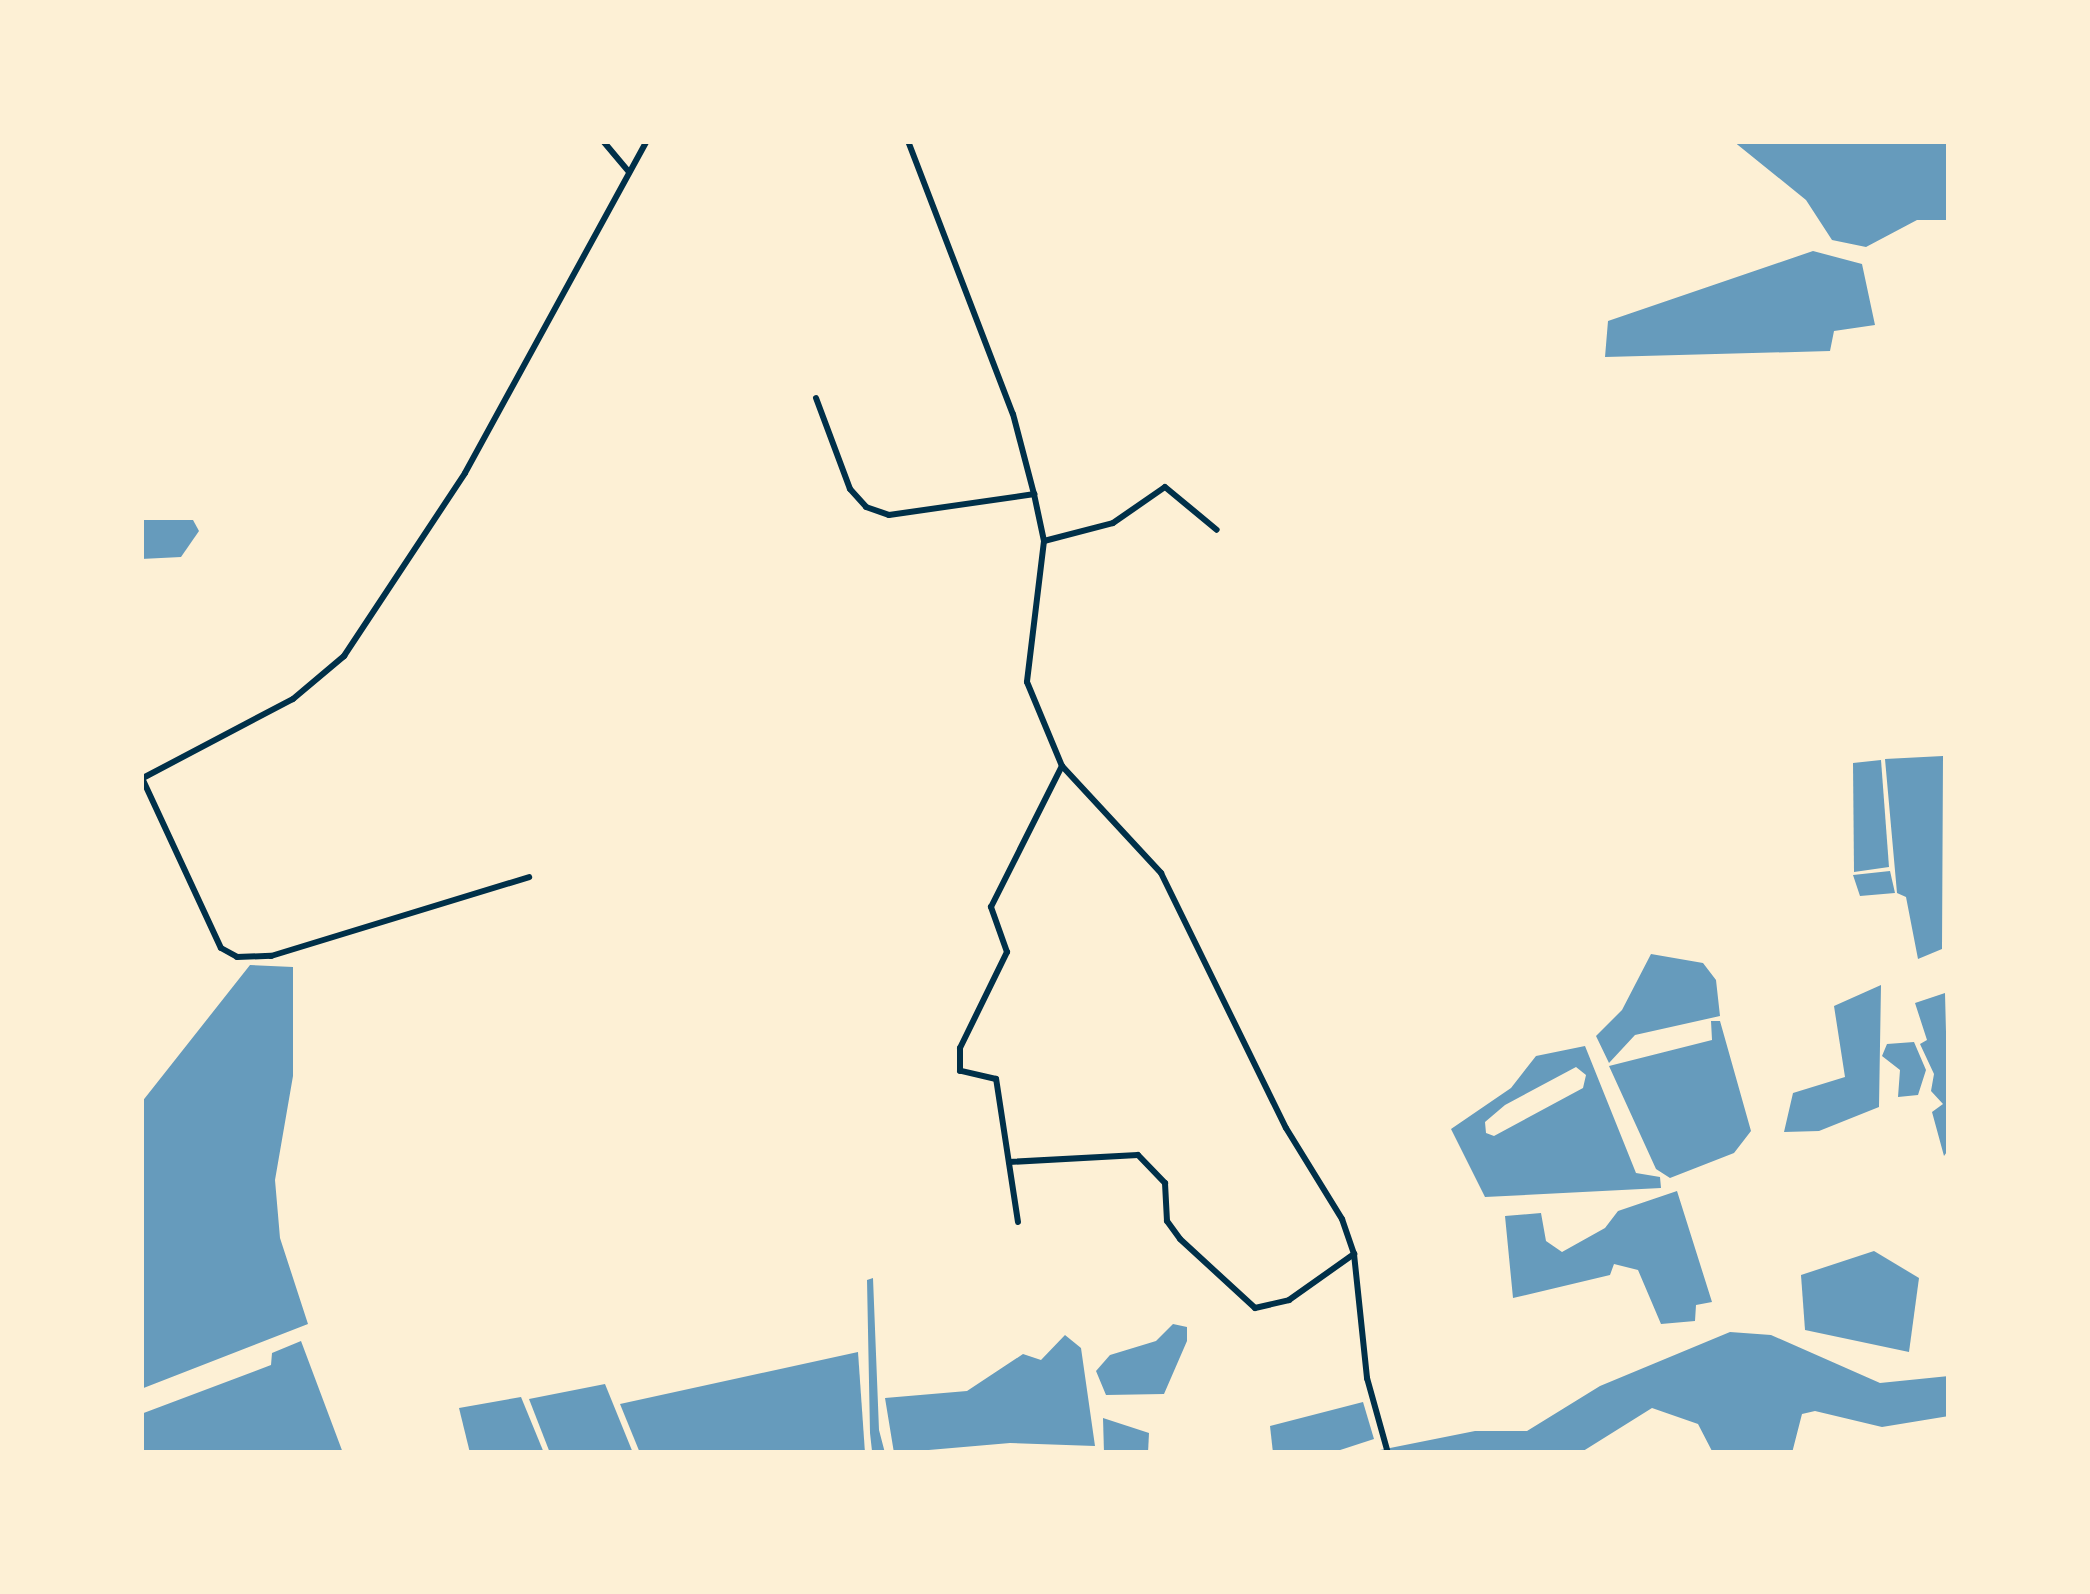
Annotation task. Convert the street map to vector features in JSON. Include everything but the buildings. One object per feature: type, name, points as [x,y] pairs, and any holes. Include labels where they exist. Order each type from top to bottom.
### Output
[{"type":"street","points":[[603,141],[629,172]]},
{"type":"street","points":[[529,877],[271,956],[237,957],[220,948],[141,778],[292,699],[344,656],[465,473],[647,141]]},
{"type":"street","points":[[908,141],[1013,414],[1034,494],[1044,541],[1027,682],[1062,766],[1161,873],[1354,1254],[1367,1378],[1388,1453]]},
{"type":"street","points":[[816,398],[850,489],[866,507],[889,515],[1034,494]]},
{"type":"street","points":[[1044,541],[1113,524],[1165,487],[1217,530]]},
{"type":"street","points":[[1018,1222],[996,1079],[960,1071],[960,1048],[1007,952],[991,907],[1062,766]]},
{"type":"street","points":[[1009,1162],[1138,1155],[1166,1184],[1167,1221],[1180,1239],[1256,1308],[1289,1300],[1354,1254]]},
{"type":"water","points":[[1733,141],[1949,141],[1949,220],[1917,220],[1866,247],[1832,240],[1806,200]]},
{"type":"water","points":[[1813,251],[1862,264],[1875,325],[1834,331],[1830,351],[1605,357],[1608,321]]},
{"type":"water","points":[[141,520],[193,520],[199,531],[181,557],[141,559]]},
{"type":"water","points":[[1943,756],[1942,949],[1918,959],[1906,897],[1897,893],[1885,759]]},
{"type":"water","points":[[1881,760],[1889,867],[1854,872],[1853,763]]},
{"type":"water","points":[[1890,871],[1895,893],[1860,896],[1853,875]]},
{"type":"water","points":[[1651,954],[1703,963],[1716,980],[1720,1016],[1635,1035],[1609,1063],[1596,1036],[1622,1010]]},
{"type":"water","points":[[250,965],[293,967],[293,1076],[275,1180],[280,1238],[308,1324],[141,1389],[141,1103]]},
{"type":"water","points":[[1881,985],[1879,1107],[1819,1131],[1784,1132],[1793,1093],[1845,1077],[1834,1006]]},
{"type":"water","points":[[1945,993],[1949,1149],[1944,1156],[1932,1112],[1943,1104],[1931,1091],[1934,1074],[1920,1044],[1927,1040],[1915,1003]]},
{"type":"water","points":[[1711,1021],[1720,1021],[1751,1131],[1734,1153],[1670,1178],[1656,1169],[1609,1066],[1712,1040]]},
{"type":"water","points":[[1914,1042],[1926,1070],[1918,1095],[1898,1097],[1900,1070],[1882,1056],[1887,1044]]},
{"type":"water","points":[[1585,1046],[1636,1173],[1660,1177],[1661,1188],[1485,1197],[1451,1129],[1511,1088],[1536,1056]],"holes":[[[1576,1067],[1586,1075],[1583,1088],[1494,1136],[1486,1133],[1485,1122],[1505,1105]]]},
{"type":"water","points":[[1677,1191],[1712,1302],[1696,1305],[1695,1321],[1661,1324],[1638,1270],[1614,1264],[1610,1275],[1513,1298],[1505,1216],[1541,1213],[1546,1241],[1562,1252],[1605,1228],[1618,1211]]},
{"type":"water","points":[[1874,1251],[1919,1278],[1909,1352],[1805,1330],[1801,1275]]},
{"type":"water","points":[[873,1278],[879,1430],[885,1453],[872,1451],[870,1433],[867,1280]]},
{"type":"water","points":[[1173,1324],[1187,1327],[1187,1341],[1164,1394],[1106,1395],[1096,1371],[1110,1355],[1156,1341]]},
{"type":"water","points":[[1730,1332],[1771,1335],[1880,1383],[1949,1376],[1949,1416],[1882,1427],[1815,1411],[1802,1414],[1792,1453],[1713,1453],[1698,1424],[1652,1408],[1580,1453],[1365,1453],[1475,1431],[1527,1431],[1600,1386]]},
{"type":"water","points":[[1065,1335],[1081,1348],[1095,1446],[1010,1443],[894,1453],[885,1398],[967,1391],[1023,1354],[1041,1360]]},
{"type":"water","points":[[301,1341],[343,1453],[141,1453],[141,1414],[271,1365],[272,1353]]},
{"type":"water","points":[[858,1352],[865,1453],[640,1453],[620,1404]]},
{"type":"water","points":[[605,1384],[633,1453],[550,1453],[529,1399]]},
{"type":"water","points":[[521,1397],[544,1453],[470,1453],[459,1408]]},
{"type":"water","points":[[1363,1402],[1374,1439],[1331,1453],[1273,1453],[1270,1426]]},
{"type":"water","points":[[1103,1418],[1149,1433],[1148,1453],[1104,1453]]}]
